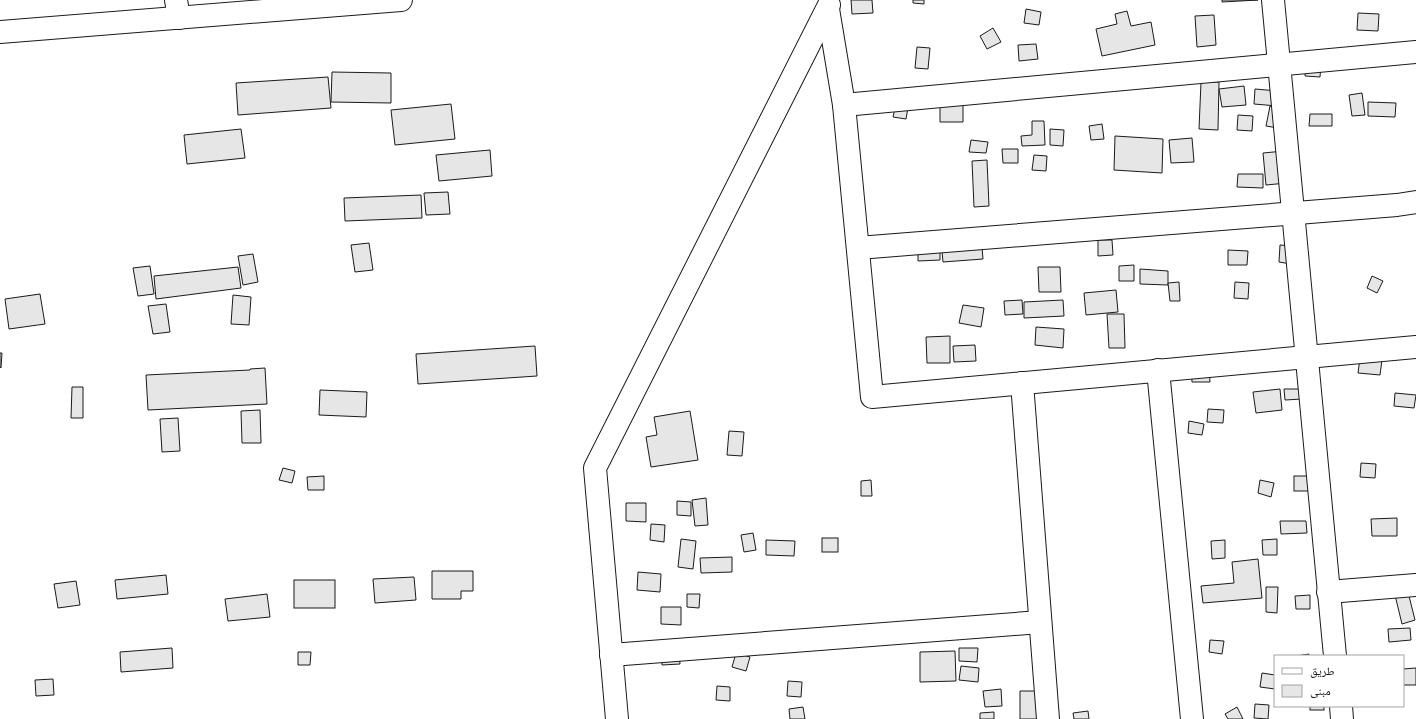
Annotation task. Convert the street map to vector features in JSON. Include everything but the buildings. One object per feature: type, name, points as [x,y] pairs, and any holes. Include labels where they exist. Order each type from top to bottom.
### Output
[{"type":"street","points":[[0,32],[178,9],[401,0]]},
{"type":"street","points":[[1273,0],[1335,655]]},
{"type":"street","points":[[830,4],[844,105],[872,397],[1416,347]]},
{"type":"street","points":[[617,719],[594,468],[830,4]]},
{"type":"street","points":[[844,105],[1279,66],[1416,52]]},
{"type":"street","points":[[858,248],[1293,214],[1416,202]]},
{"type":"street","points":[[1158,370],[1192,719]]},
{"type":"street","points":[[1022,383],[1048,719]]},
{"type":"street","points":[[1328,592],[1416,585]]},
{"type":"street","points":[[611,655],[1040,622]]},
{"type":"street","points":[[1341,707],[1342,719]]}]
